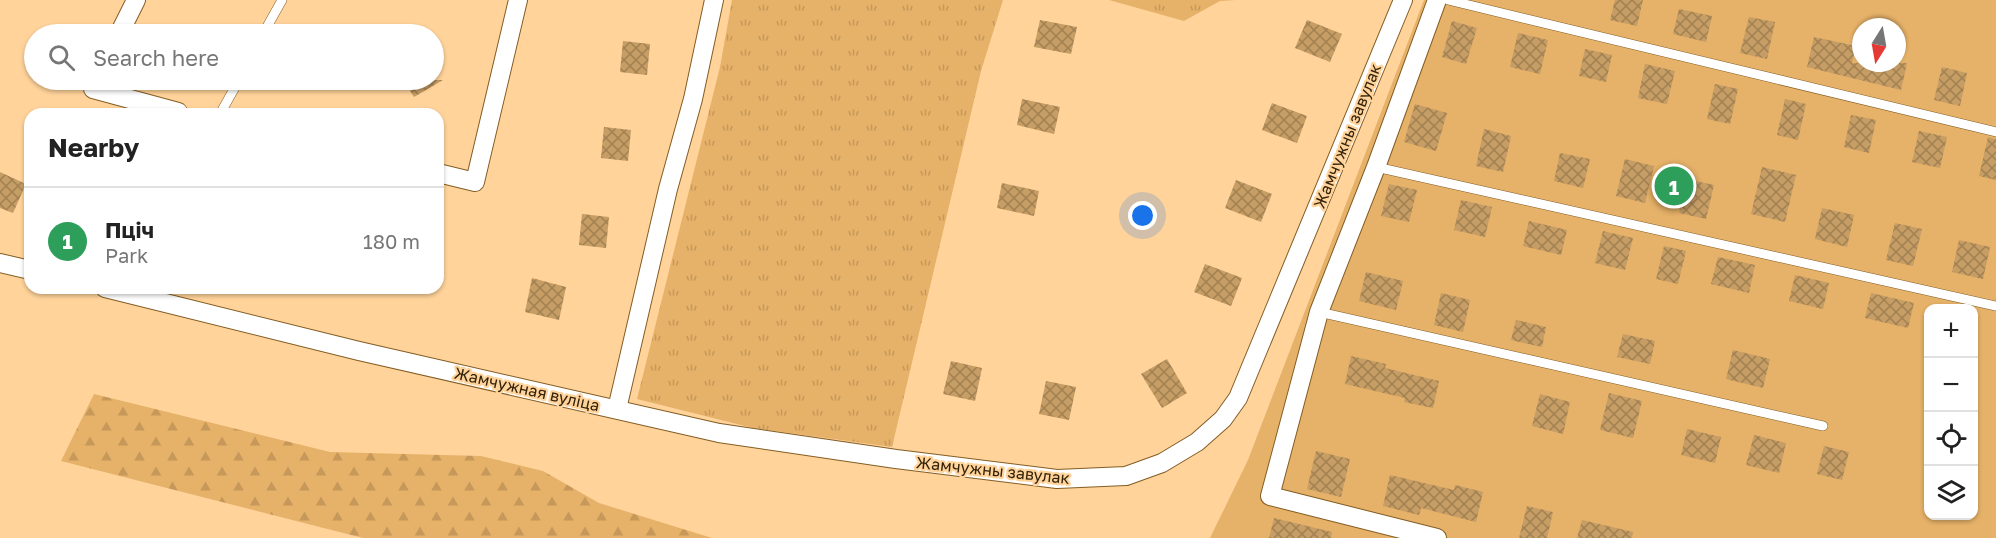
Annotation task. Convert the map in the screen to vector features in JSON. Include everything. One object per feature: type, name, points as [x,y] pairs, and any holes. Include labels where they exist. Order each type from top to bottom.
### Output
[{"type":"street","points":[[124,24],[136,0]]},
{"type":"street","points":[[444,174],[475,182],[518,0]]},
{"type":"street","name":"Жамчужная вуліца","points":[[145,294],[358,351],[617,409],[668,189],[693,99],[714,0]]},
{"type":"street","name":"Жамчужны завулак","points":[[617,409],[719,433],[896,459],[1057,479],[1126,476],[1162,464],[1197,442],[1223,419],[1238,398],[1403,0]]},
{"type":"street","points":[[1437,0],[1376,167],[1319,312],[1270,496],[1437,538]]},
{"type":"street","points":[[97,90],[162,108]]},
{"type":"street","points":[[0,263],[24,269]]},
{"type":"lane","points":[[269,24],[282,0]]},
{"type":"lane","points":[[1448,0],[1996,132]]},
{"type":"lane","points":[[223,108],[233,90]]},
{"type":"lane","points":[[1376,167],[1996,306]]},
{"type":"lane","points":[[1319,312],[1823,426]]},
{"type":"green space","points":[[732,0],[1003,0],[981,71],[892,447],[753,428],[637,399],[720,67]]},
{"type":"green space","points":[[1109,0],[1236,0],[1220,1],[1184,21]]},
{"type":"green space","points":[[1424,0],[1996,0],[1996,538],[1210,538],[1248,460]]},
{"type":"green space","points":[[94,394],[330,452],[481,456],[543,471],[599,503],[712,538],[363,538],[61,461]]},
{"type":"building","points":[[1615,0],[1643,0],[1637,26],[1610,20]]},
{"type":"building","points":[[1679,9],[1712,16],[1706,42],[1673,34]]},
{"type":"building","points":[[1749,17],[1775,22],[1767,59],[1740,53]]},
{"type":"building","points":[[1040,20],[1077,27],[1071,54],[1034,47]]},
{"type":"building","points":[[1307,20],[1342,34],[1330,62],[1295,48]]},
{"type":"building","points":[[1452,21],[1477,28],[1466,64],[1442,57]]},
{"type":"building","points":[[1518,33],[1548,40],[1540,74],[1510,67]]},
{"type":"building","points":[[1814,37],[1852,45],[1852,72],[1905,72],[1901,90],[1807,67]]},
{"type":"building","points":[[623,41],[650,44],[647,75],[620,72]]},
{"type":"building","points":[[1585,49],[1612,55],[1606,82],[1579,76]]},
{"type":"building","points":[[1645,64],[1675,71],[1667,104],[1638,98]]},
{"type":"building","points":[[1942,67],[1967,73],[1960,106],[1934,100]]},
{"type":"building","points":[[1715,84],[1738,89],[1730,124],[1707,119]]},
{"type":"building","points":[[409,90],[426,90],[414,97]]},
{"type":"building","points":[[1022,99],[1060,107],[1054,134],[1017,125]]},
{"type":"building","points":[[1785,99],[1806,104],[1798,140],[1777,135]]},
{"type":"building","points":[[1272,103],[1307,116],[1297,143],[1262,130]]},
{"type":"building","points":[[1415,104],[1447,113],[1436,151],[1404,142]]},
{"type":"building","points":[[1851,115],[1876,120],[1869,153],[1844,147]]},
{"type":"building","points":[[604,127],[631,130],[628,161],[601,158]]},
{"type":"building","points":[[1484,129],[1511,136],[1503,172],[1476,166]]},
{"type":"building","points":[[1919,131],[1947,137],[1940,168],[1912,162]]},
{"type":"building","points":[[1988,137],[1996,139],[1996,180],[1979,176]]},
{"type":"building","points":[[1560,153],[1590,159],[1583,188],[1554,181]]},
{"type":"building","points":[[1625,159],[1654,166],[1645,203],[1616,196]]},
{"type":"building","points":[[1762,167],[1796,175],[1785,222],[1751,214]]},
{"type":"building","points":[[0,172],[24,183],[24,188],[13,213],[0,208]]},
{"type":"building","points":[[1686,179],[1714,185],[1706,219],[1679,213]]},
{"type":"building","points":[[1236,180],[1272,194],[1261,222],[1225,208]]},
{"type":"building","points":[[1002,183],[1039,191],[1034,216],[997,208]]},
{"type":"building","points":[[1389,184],[1417,190],[1409,222],[1381,216]]},
{"type":"building","points":[[1461,200],[1492,207],[1485,237],[1454,230]]},
{"type":"building","points":[[1822,208],[1854,215],[1847,247],[1815,239]]},
{"type":"building","points":[[582,214],[609,217],[606,248],[579,245]]},
{"type":"building","points":[[1529,221],[1567,230],[1561,255],[1523,246]]},
{"type":"building","points":[[1895,223],[1922,229],[1913,266],[1886,260]]},
{"type":"building","points":[[1603,231],[1633,238],[1625,270],[1595,263]]},
{"type":"building","points":[[1959,240],[1990,247],[1983,279],[1952,272]]},
{"type":"building","points":[[1664,246],[1686,251],[1678,284],[1656,279]]},
{"type":"building","points":[[1718,257],[1755,265],[1749,293],[1711,284]]},
{"type":"building","points":[[1205,264],[1242,278],[1231,306],[1194,292]]},
{"type":"building","points":[[1366,272],[1403,281],[1396,310],[1359,301]]},
{"type":"building","points":[[1795,275],[1829,283],[1823,309],[1789,301]]},
{"type":"building","points":[[532,278],[566,287],[559,320],[525,312]]},
{"type":"building","points":[[1441,293],[1470,300],[1463,332],[1434,325]]},
{"type":"building","points":[[1871,293],[1914,303],[1908,328],[1865,318]]},
{"type":"building","points":[[1516,320],[1546,327],[1542,347],[1511,340]]},
{"type":"building","points":[[1623,334],[1655,341],[1650,364],[1617,357]]},
{"type":"building","points":[[1733,350],[1770,359],[1763,388],[1726,379]]},
{"type":"building","points":[[1351,356],[1386,364],[1385,368],[1439,381],[1433,408],[1404,402],[1405,398],[1345,384]]},
{"type":"building","points":[[1167,359],[1187,393],[1162,408],[1141,374]]},
{"type":"building","points":[[951,361],[982,368],[975,401],[943,394]]},
{"type":"building","points":[[1046,381],[1076,387],[1069,420],[1039,414]]},
{"type":"building","points":[[1609,393],[1642,401],[1633,438],[1600,430]]},
{"type":"building","points":[[1540,394],[1570,402],[1563,434],[1532,426]]},
{"type":"building","points":[[1687,429],[1721,437],[1715,463],[1681,455]]},
{"type":"building","points":[[1754,435],[1786,443],[1779,473],[1746,465]]},
{"type":"building","points":[[1824,446],[1849,452],[1842,480],[1817,474]]},
{"type":"building","points":[[1316,451],[1350,459],[1341,497],[1307,489]]},
{"type":"building","points":[[1390,475],[1454,490],[1455,485],[1483,492],[1476,522],[1421,508],[1419,515],[1383,506]]},
{"type":"building","points":[[1527,506],[1553,512],[1547,538],[1519,538]]},
{"type":"building","points":[[1274,518],[1332,532],[1331,538],[1269,538]]},
{"type":"building","points":[[1582,520],[1633,532],[1632,538],[1577,538]]},
{"type":"place","name":"Пціч","points":[[1674,186]]}]
